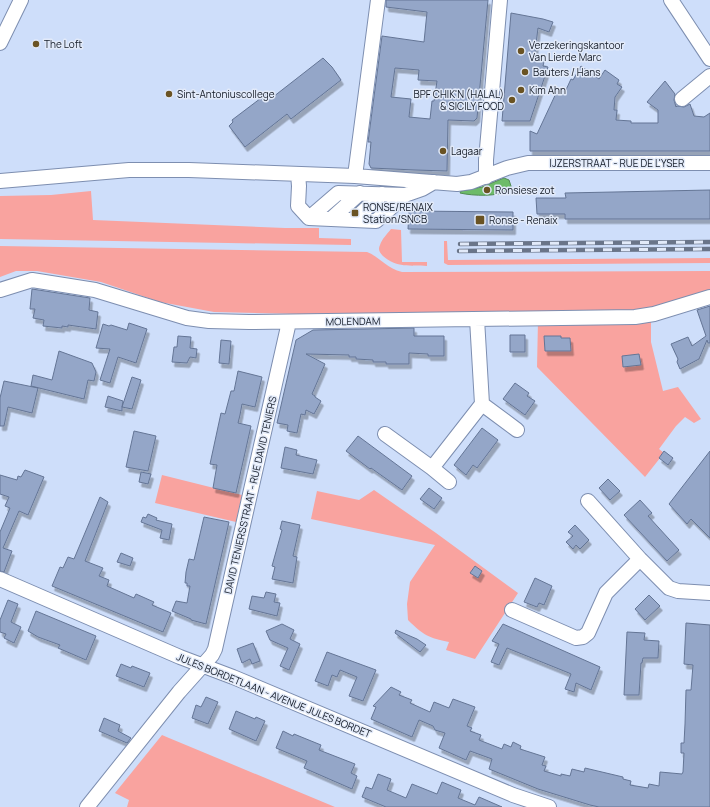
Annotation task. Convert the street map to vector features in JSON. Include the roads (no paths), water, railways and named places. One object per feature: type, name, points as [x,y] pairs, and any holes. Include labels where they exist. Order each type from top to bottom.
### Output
[{"type":"street","points":[[0,43],[21,0]]},
{"type":"street","points":[[356,176],[378,0]]},
{"type":"street","points":[[486,177],[486,160],[500,0]]},
{"type":"street","points":[[672,0],[710,59]]},
{"type":"street","points":[[682,98],[710,76]]},
{"type":"street","name":"IJZERSTRAAT - RUE DE L'YSER","points":[[0,181],[129,170],[190,170],[356,176],[457,184],[471,182],[507,168],[528,163],[709,163]]},
{"type":"street","points":[[298,174],[298,206],[337,219]]},
{"type":"street","points":[[337,219],[377,194],[422,189],[434,182]]},
{"type":"street","points":[[337,219],[377,194]]},
{"type":"street","points":[[337,219],[377,194]]},
{"type":"street","name":"MOLENDAM","points":[[0,290],[32,280],[95,290],[187,318],[210,321],[289,322],[635,317],[654,314],[710,297]]},
{"type":"street","points":[[432,468],[482,404],[477,319]]},
{"type":"street","name":"DAVID TENIERSSTRAAT - RUE DAVID TENIERS","points":[[87,807],[179,692],[212,655],[217,642],[289,322]]},
{"type":"street","points":[[482,404],[516,430]]},
{"type":"street","points":[[385,434],[449,482]]},
{"type":"street","points":[[588,501],[640,559],[669,588],[678,592],[710,593]]},
{"type":"street","points":[[512,610],[576,638],[583,638],[588,633],[606,593],[640,559]]},
{"type":"street","name":"JULES BORDETLAAN - AVENUE JULES BORDET","points":[[0,579],[180,657],[203,665],[513,794],[549,807]]},
{"type":"railway","points":[[460,244],[710,242]]},
{"type":"railway","points":[[459,251],[710,249]]},
{"type":"place","name":"The Loft","points":[[36,44]]},
{"type":"place","name":"Verzekeringskantoor Van Lierde Marc","points":[[521,51]]},
{"type":"place","name":"Bauters / Hans","points":[[525,72]]},
{"type":"place","name":"Kim Ahn","points":[[521,90]]},
{"type":"place","name":"Sint-Antoniuscollege","points":[[169,94]]},
{"type":"place","name":"BPF CHIK'N (HALAL) & SICILY FOOD","points":[[512,100]]},
{"type":"place","name":"Lagaar","points":[[443,151]]},
{"type":"place","name":"Ronsiese zot","points":[[487,190]]},
{"type":"place","name":"RONSE/RENAIX Station/SNCB","points":[[355,213]]},
{"type":"place","name":"Ronse - Renaix","points":[[480,220]]}]
